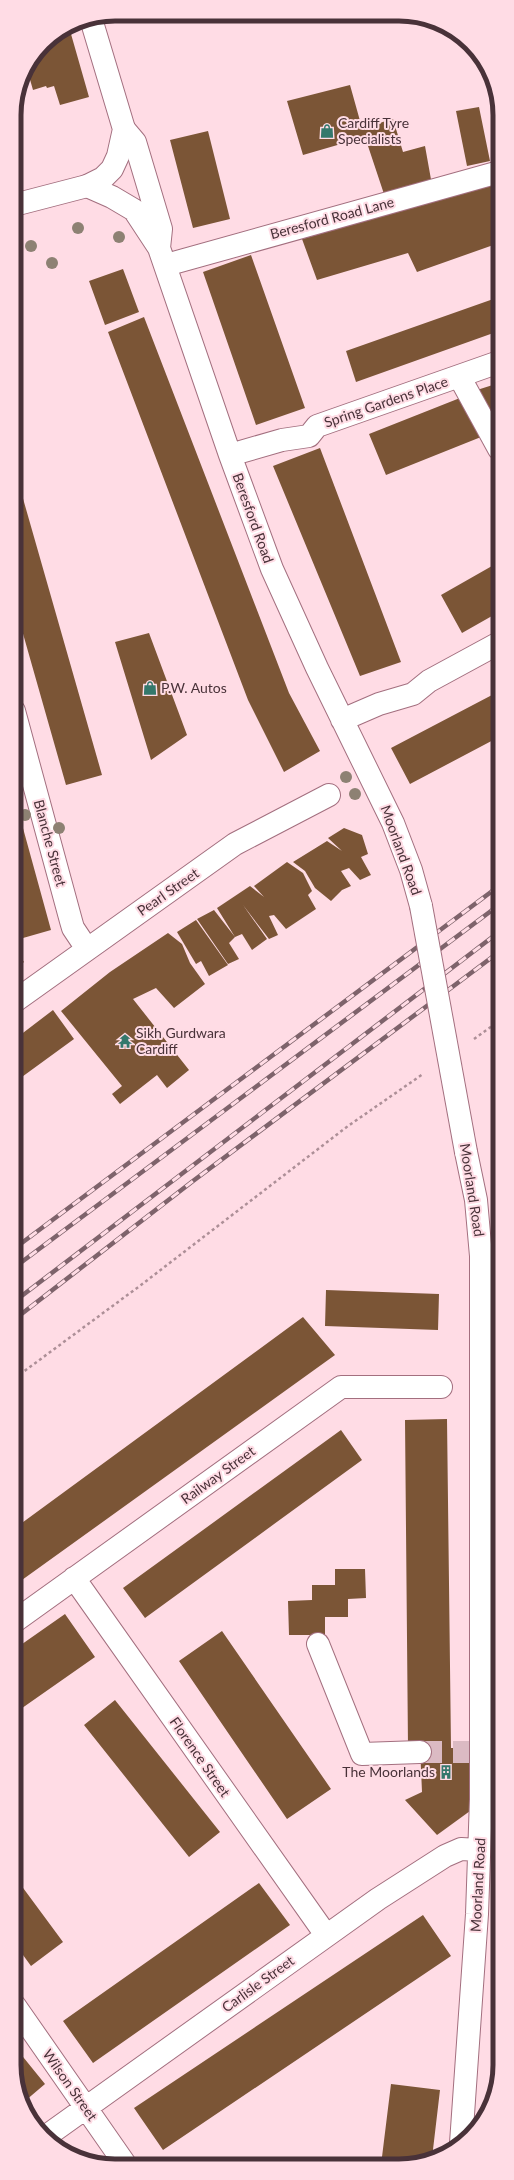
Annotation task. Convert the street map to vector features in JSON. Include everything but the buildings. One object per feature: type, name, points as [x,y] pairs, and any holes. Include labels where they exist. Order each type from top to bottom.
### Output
[{"type":"street","name":"Beresford Road","points":[[93,24],[124,129],[135,142],[161,229],[162,256]]},
{"type":"street","points":[[21,203],[87,186],[102,178],[112,169],[118,156],[124,129]]},
{"type":"street","name":"Beresford Road Lane","points":[[162,256],[493,173]]},
{"type":"street","name":"Beresford Road","points":[[87,186],[112,197],[134,210],[162,256],[230,455],[272,569],[342,720],[372,778]]},
{"type":"street","name":"Spring Gardens Place","points":[[230,455],[282,440],[309,436],[317,426],[493,364]]},
{"type":"street","points":[[459,376],[493,438]]},
{"type":"street","points":[[342,720],[379,704],[413,694],[429,681],[493,646]]},
{"type":"street","name":"Blanche Street","points":[[21,737],[73,928],[87,949]]},
{"type":"street","name":"Moorland Road","points":[[372,778],[411,870],[421,906],[476,1200],[481,1256],[490,1800],[479,1850],[477,1914],[462,2135]]},
{"type":"street","name":"Pearl Street","points":[[21,996],[235,844],[330,795]]},
{"type":"street","name":"Railway Street","points":[[21,1617],[341,1387],[441,1387]]},
{"type":"street","name":"Florence Street","points":[[74,1578],[326,1935]]},
{"type":"street","points":[[318,1644],[362,1754],[420,1752]]},
{"type":"street","name":"Carlisle Street","points":[[50,2133],[326,1935],[445,1856],[460,1849],[479,1850]]},
{"type":"street","name":"Wilson Street","points":[[21,2015],[122,2159]]},
{"type":"path","points":[[473,1040],[493,1025]]},
{"type":"path","points":[[21,1374],[141,1285],[348,1126],[427,1071]]},
{"type":"tunnel","points":[[420,1752],[481,1752]]},
{"type":"railway","points":[[21,1244],[493,890]]},
{"type":"railway","points":[[21,1263],[493,909]]},
{"type":"railway","points":[[21,1296],[493,937]]},
{"type":"railway","points":[[21,1314],[193,1181],[493,956]]},
{"type":"place","name":"Cardiff Tyre Specialists","points":[[327,131]]},
{"type":"place","name":"P.W. Autos","points":[[150,688]]},
{"type":"place","name":"Sikh Gurdwara Cardiff","points":[[125,1041]]},
{"type":"place","name":"The Moorlands","points":[[446,1772]]}]
